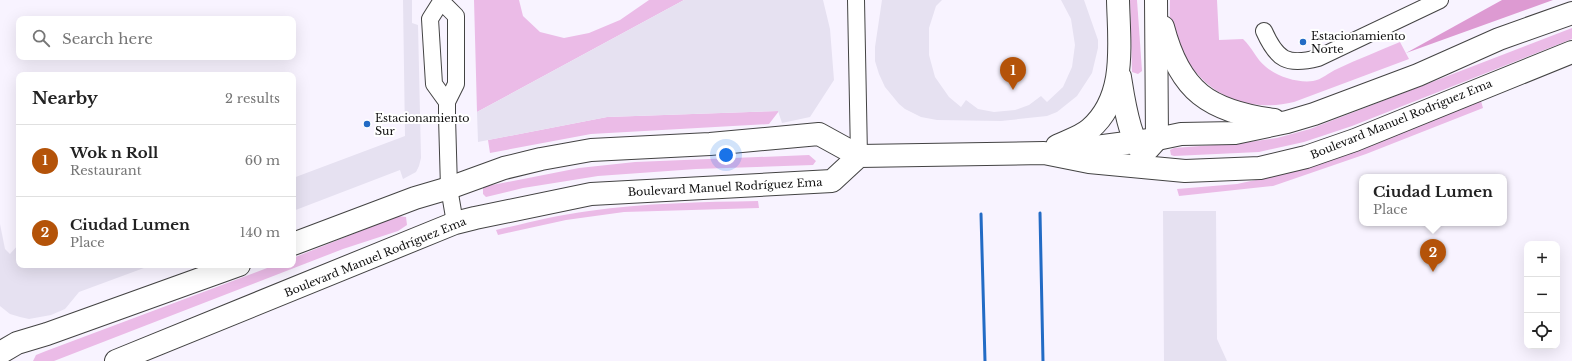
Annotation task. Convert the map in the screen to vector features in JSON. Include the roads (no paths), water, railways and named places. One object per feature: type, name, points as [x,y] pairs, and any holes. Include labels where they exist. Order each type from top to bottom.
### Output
[{"type":"street","points":[[1118,0],[1119,70],[1125,109],[1145,145],[1185,171]]},
{"type":"street","points":[[1145,145],[1156,0]]},
{"type":"street","points":[[1160,0],[1163,26],[1170,52],[1186,81],[1203,98],[1226,110],[1245,116],[1287,122]]},
{"type":"street","points":[[1089,162],[1181,134],[1235,133],[1287,122],[1314,114],[1418,75],[1499,39],[1572,13]]},
{"type":"street","name":"Boulevard Manuel Rodríguez Ema","points":[[116,361],[455,223],[543,203],[590,194],[832,181],[859,156],[1044,154],[1089,162],[1185,171],[1260,168],[1306,157],[1355,140],[1572,52]]},
{"type":"street","points":[[1044,154],[1089,130],[1101,116],[1113,96],[1119,70]]},
{"type":"street","points":[[296,243],[415,198],[449,188],[504,168],[541,159],[591,150],[710,144],[819,134],[859,156]]},
{"type":"street","points":[[1044,154],[1145,145]]},
{"type":"street","points":[[0,353],[17,343],[62,329],[231,268]]},
{"type":"lane","points":[[856,0],[859,156]]},
{"type":"lane","points":[[1264,31],[1272,48],[1282,59],[1301,62],[1318,58],[1440,0]]},
{"type":"lane","points":[[447,102],[434,84],[430,19],[442,1],[456,16],[456,84],[447,102],[449,188],[455,223]]},
{"type":"railway","points":[[1040,213],[1043,361]]},
{"type":"railway","points":[[981,214],[985,361]]},
{"type":"place","name":"Estacionamiento Norte","points":[[1303,42]]},
{"type":"place","name":"Wok n Roll","points":[[1013,90]]},
{"type":"place","name":"Estacionamiento Sur","points":[[367,124]]},
{"type":"place","name":"Ciudad Lumen","points":[[1433,272]]}]
